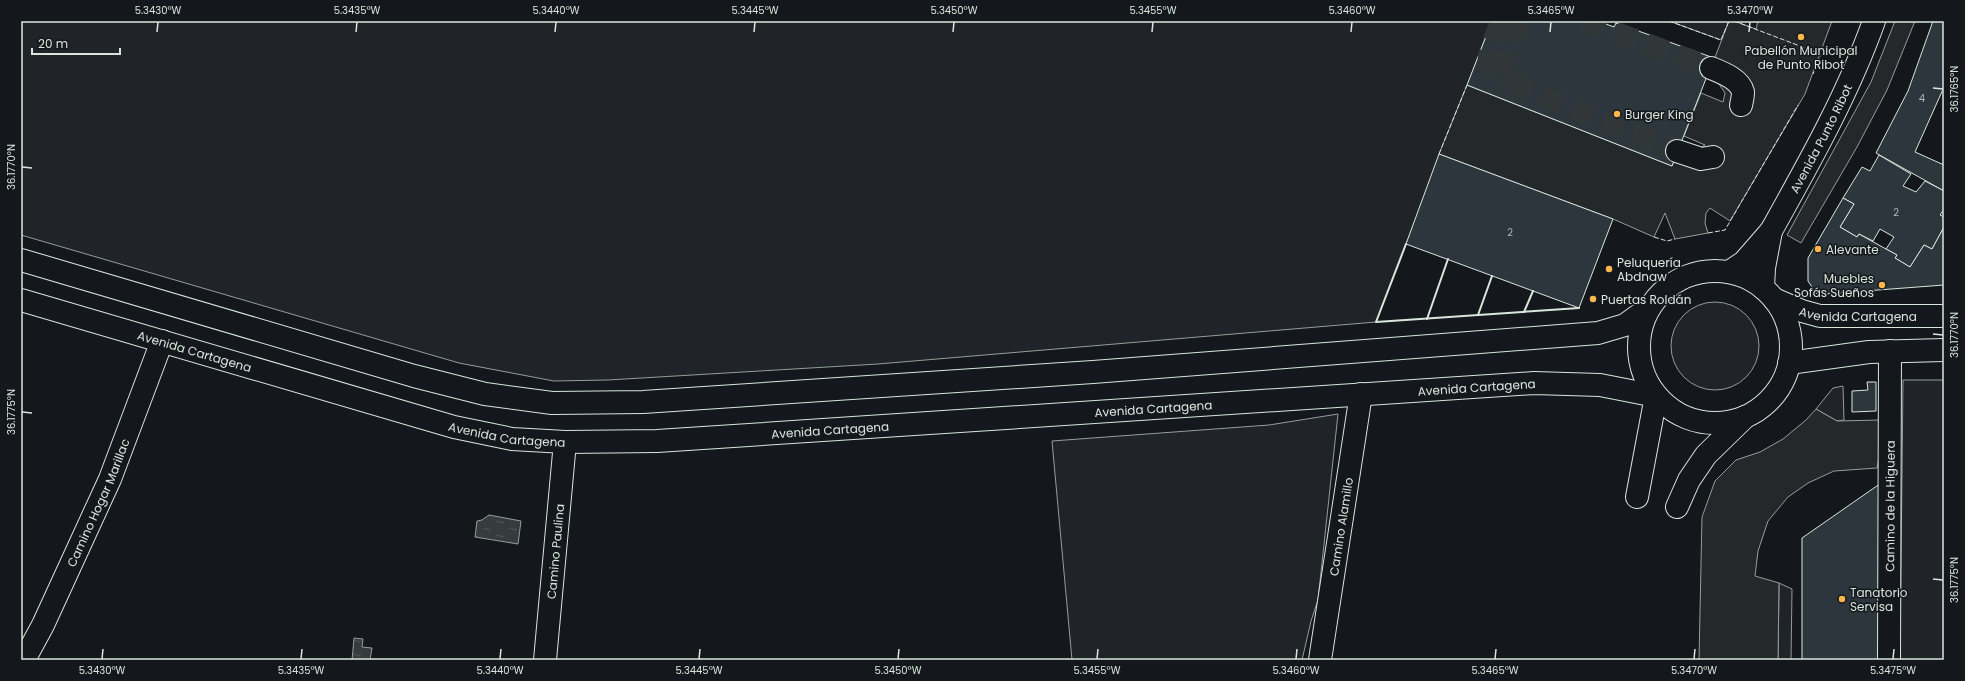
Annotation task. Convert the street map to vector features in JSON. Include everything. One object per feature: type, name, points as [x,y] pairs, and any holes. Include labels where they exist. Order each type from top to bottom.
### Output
[{"type":"main road","name":"Avenida Punto Ribot","points":[[1729,272],[1744,262],[1771,231],[1838,106],[1865,46],[1874,21]]},
{"type":"main road","points":[[1711,68],[1729,76],[1738,85],[1743,92],[1741,105]]},
{"type":"main road","points":[[1678,152],[1701,159],[1713,156]]},
{"type":"main road","name":"Avenida Punto Ribot","points":[[1769,293],[1764,268],[1771,231]]},
{"type":"main road","points":[[21,260],[414,376],[485,394],[552,402],[643,402],[1093,372],[1598,333],[1625,325],[1650,307]]},
{"type":"main road","name":"Avenida Cartagena","points":[[1650,307],[1665,290],[1684,277],[1695,273],[1714,271],[1729,272],[1748,279],[1769,293],[1802,311],[1820,316],[1944,316]]},
{"type":"main road","points":[[1677,507],[1689,480],[1706,455],[1745,417],[1765,404],[1780,386],[1789,363],[1791,340],[1786,318],[1769,293]]},
{"type":"main road","name":"Avenida Cartagena","points":[[21,300],[398,412],[454,427],[512,439],[565,442],[657,441],[1534,383],[1600,385],[1656,396]]},
{"type":"main road","points":[[1650,307],[1640,329],[1639,353],[1644,376],[1656,396],[1675,411],[1697,421],[1721,423],[1745,417]]},
{"type":"main road","name":"Camino Hogar Marillac","points":[[24,660],[43,625],[110,479],[162,341]]},
{"type":"main road","points":[[1789,363],[1868,352],[1944,350]]},
{"type":"main road","name":"Camino de la Higuera","points":[[1889,660],[1890,351]]},
{"type":"main road","name":"Camino Alamillo","points":[[1320,660],[1361,394]]},
{"type":"main road","points":[[1637,498],[1656,396]]},
{"type":"main road","name":"Camino Paulina","points":[[545,660],[565,442]]},
{"type":"shaded area","points":[[21,21],[1492,21],[1376,322],[878,364],[608,380],[554,381],[459,363],[21,235]]},
{"type":"shaded area","name":"Pabellón Municipal de Punto Ribot","points":[[1669,21],[1729,21],[1721,40]]},
{"type":"shaded area","points":[[1729,21],[1734,21],[1756,29],[1758,21],[1832,21],[1805,94],[1730,221],[1710,208],[1706,213],[1705,223],[1708,233],[1675,239],[1665,213],[1654,237],[1613,219],[1439,154],[1467,85],[1672,166],[1677,151],[1700,148],[1705,145],[1684,136],[1701,93],[1723,102],[1725,93],[1719,84],[1707,78]]},
{"type":"shaded area","points":[[1895,21],[1915,21],[1887,90],[1857,147],[1801,243],[1787,235],[1871,82]]},
{"type":"shaded area","points":[[1715,302],[1732,306],[1746,315],[1755,329],[1759,346],[1755,363],[1746,377],[1732,386],[1715,390],[1698,386],[1684,377],[1675,363],[1671,346],[1675,329],[1684,315],[1698,306]]},
{"type":"shaded area","points":[[1903,380],[1944,380],[1944,660],[1900,660]]},
{"type":"shaded area","points":[[1843,386],[1844,420],[1837,421],[1816,409],[1833,388]]},
{"type":"shaded area","points":[[1816,409],[1837,421],[1880,420],[1880,452],[1877,468],[1834,471],[1808,483],[1788,497],[1768,521],[1758,551],[1755,576],[1779,583],[1778,660],[1699,660],[1702,517],[1715,481],[1736,460],[1760,452],[1783,439],[1806,420]]},
{"type":"shaded area","points":[[1338,414],[1318,600],[1311,621],[1302,660],[1072,660],[1052,441],[1269,425]]},
{"type":"shaded area","points":[[1779,583],[1792,589],[1791,660],[1778,660]]},
{"type":"water","points":[[489,515],[521,521],[518,544],[475,537],[477,521],[482,520]]},
{"type":"water","points":[[354,638],[363,639],[362,647],[372,648],[370,660],[352,660]]},
{"type":"building","name":"Burger King","points":[[1492,21],[1598,21],[1614,27],[1616,23],[1714,58],[1672,166],[1467,85]]},
{"type":"building","points":[[1933,21],[1944,21],[1944,87],[1915,152],[1944,165],[1944,191],[1876,153],[1908,91]]},
{"type":"building","points":[[1439,154],[1613,219],[1579,308],[1406,244]]},
{"type":"building","points":[[1879,155],[1911,174],[1903,186],[1916,192],[1925,181],[1944,191],[1944,209],[1940,215],[1944,217],[1944,227],[1932,249],[1924,245],[1910,267],[1895,258],[1897,255],[1886,249],[1894,237],[1880,229],[1873,241],[1859,234],[1857,237],[1840,227],[1854,204],[1843,198],[1862,167],[1870,171]]},
{"type":"building","points":[[1843,198],[1854,204],[1840,227],[1857,237],[1859,234],[1897,255],[1895,258],[1910,267],[1924,245],[1932,249],[1944,227],[1944,285],[1825,294],[1816,293],[1808,281],[1808,258]]},
{"type":"building","points":[[1867,382],[1876,382],[1876,411],[1852,412],[1852,391],[1868,390]]},
{"type":"building","name":"Tanatorio Servisa","points":[[1884,481],[1883,660],[1802,660],[1802,538]]},
{"type":"tunnel","points":[[1502,21],[1491,47],[1489,63],[1491,70],[1497,77],[1507,82]]},
{"type":"tunnel","points":[[1520,21],[1503,62],[1503,67],[1509,78],[1523,88],[1677,151]]},
{"type":"tunnel","points":[[1584,21],[1711,68]]},
{"type":"fence","points":[[1669,21],[1721,40],[1729,21]]},
{"type":"fence","points":[[1734,21],[1821,54],[1813,74]]},
{"type":"fence","points":[[1439,154],[1467,85]]},
{"type":"fence","points":[[1708,233],[1725,230],[1798,105]]},
{"type":"fence","points":[[1654,237],[1667,241],[1675,239]]},
{"type":"wall","points":[[1406,244],[1376,322],[1579,308]]},
{"type":"wall","points":[[1427,319],[1448,259]]},
{"type":"wall","points":[[1478,315],[1492,276]]},
{"type":"wall","points":[[1524,312],[1533,291]]},
{"type":"place","name":"Pabellón Municipal de Punto Ribot","points":[[1801,37]]},
{"type":"place","name":"Burger King","points":[[1617,114]]},
{"type":"place","name":"Alevante","points":[[1818,249]]},
{"type":"place","name":"Peluquería Abdnaw","points":[[1609,269]]},
{"type":"place","name":"Muebles Sofás Sueños","points":[[1882,285]]},
{"type":"place","name":"Puertas Roldán","points":[[1593,299]]},
{"type":"place","name":"Tanatorio Servisa","points":[[1842,599]]}]
